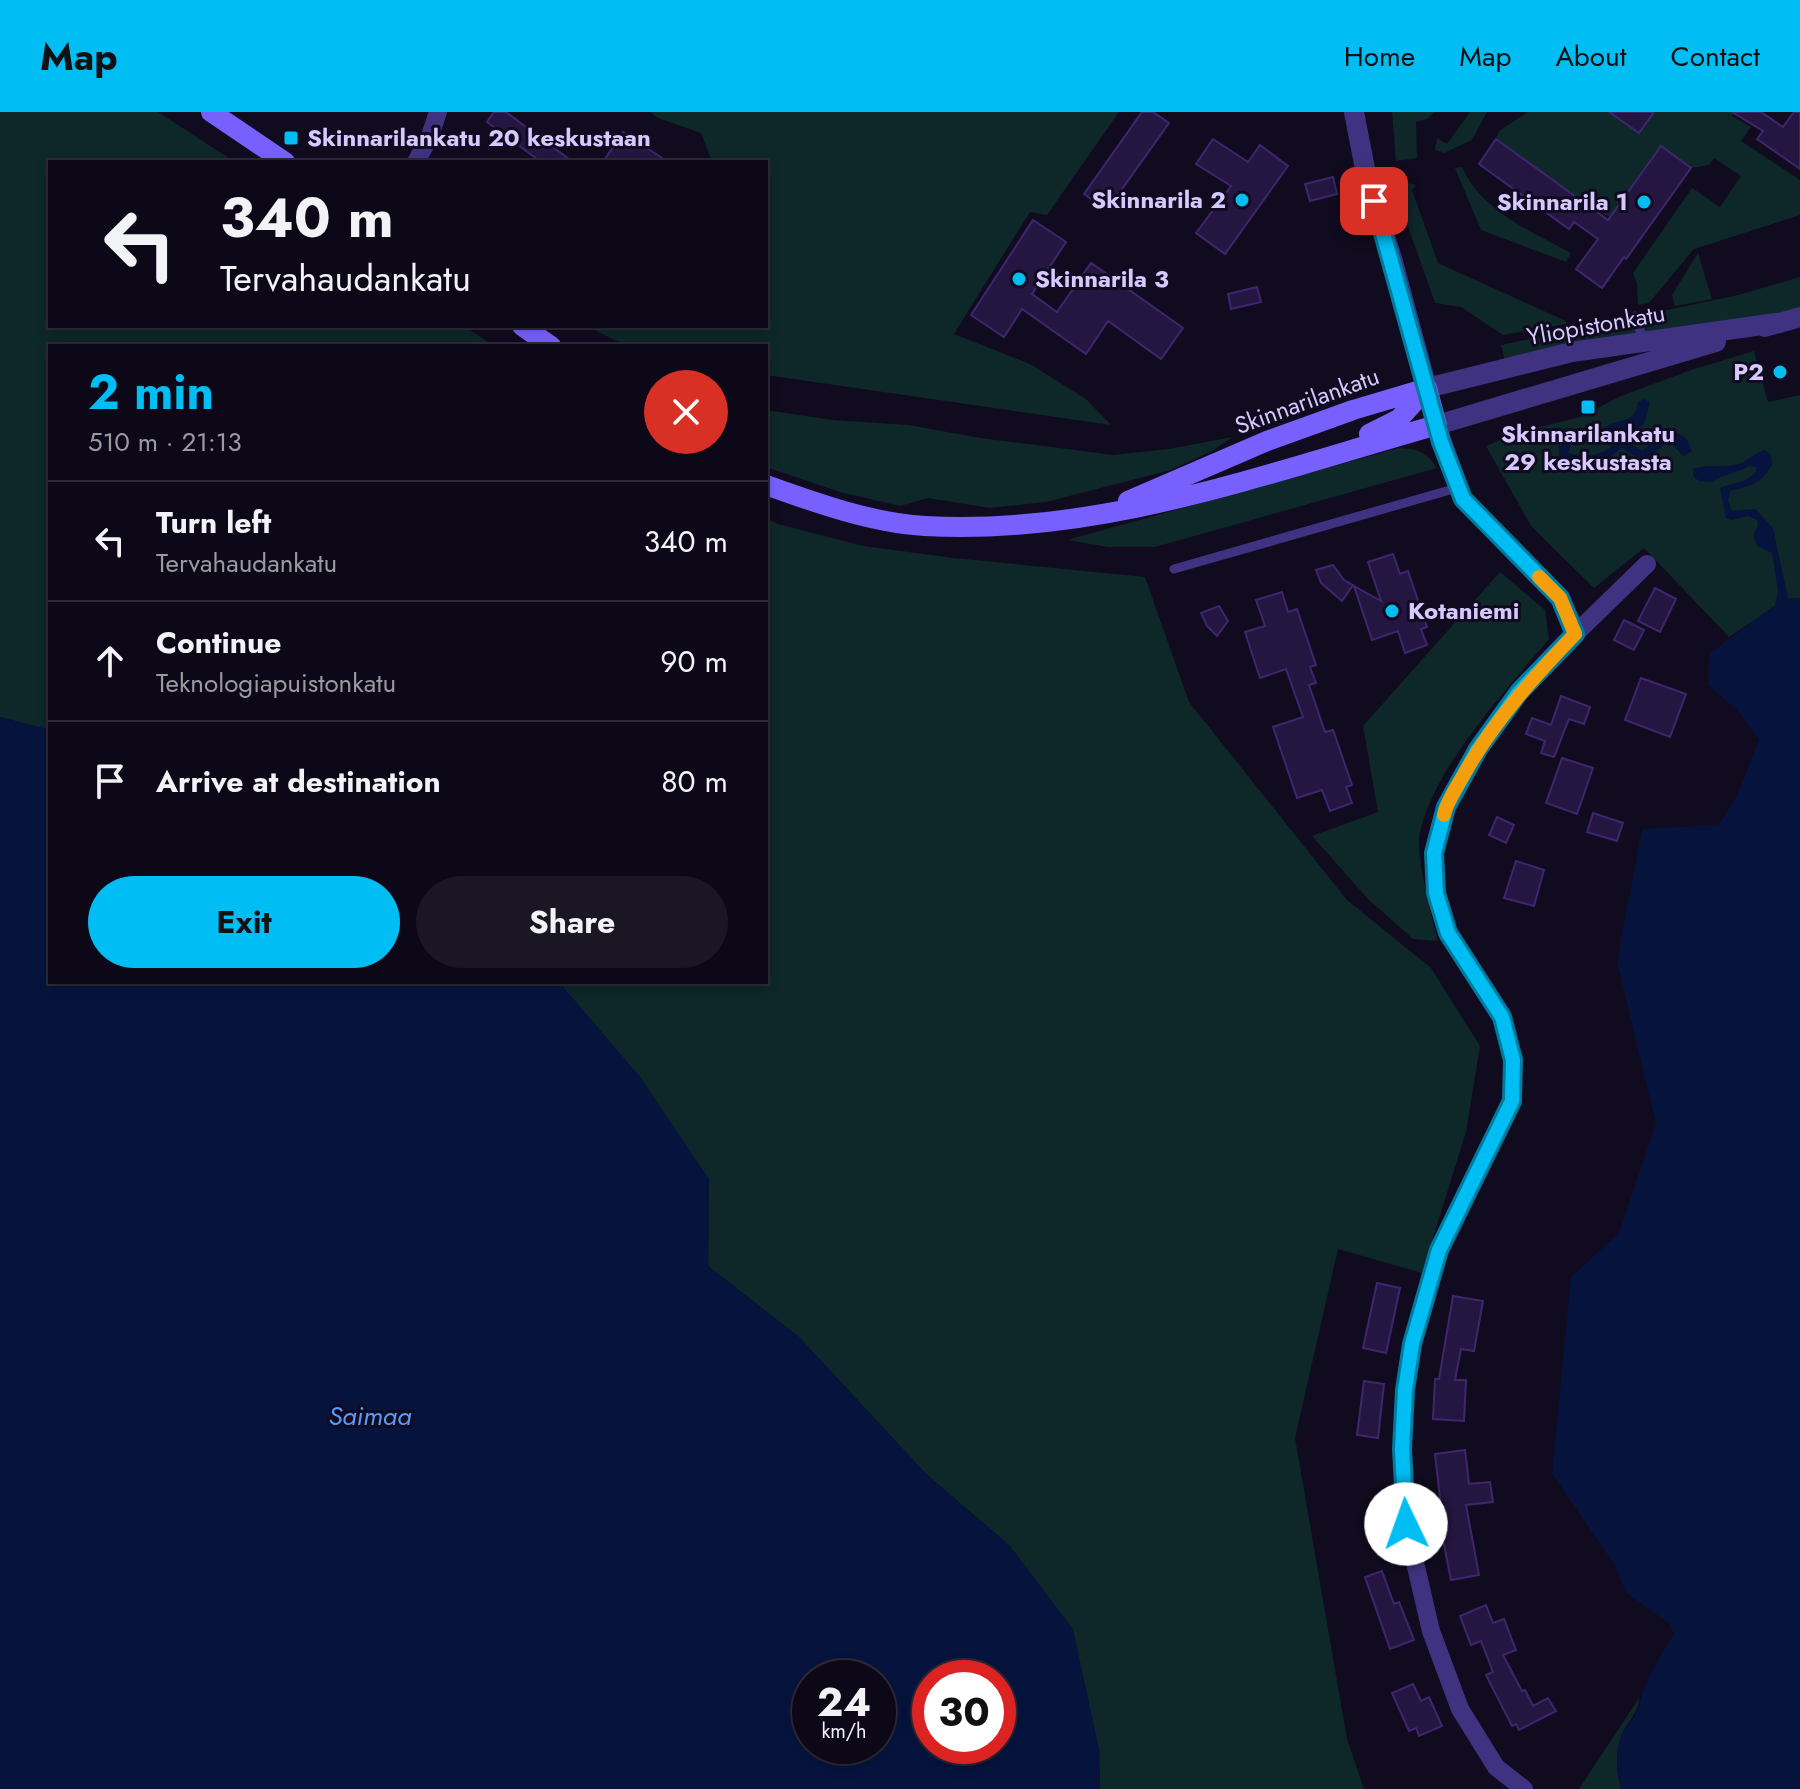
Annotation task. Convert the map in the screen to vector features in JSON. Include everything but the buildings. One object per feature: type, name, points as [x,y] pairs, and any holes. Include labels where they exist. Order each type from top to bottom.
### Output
[{"type":"main road","points":[[211,112],[282,160]]},
{"type":"main road","points":[[525,328],[548,344]]},
{"type":"main road","points":[[1427,388],[1437,425]]},
{"type":"main road","name":"Skinnarilankatu","points":[[1198,493],[1232,476],[1374,433],[1399,419],[1427,388]]},
{"type":"main road","name":"Skinnarilankatu","points":[[1103,512],[1267,441],[1427,388]]},
{"type":"main road","name":"Skinnarilankatu","points":[[768,486],[831,509],[923,526],[1013,526],[1155,505],[1437,425]]},
{"type":"street","points":[[417,160],[438,112]]},
{"type":"street","points":[[1354,112],[1368,184],[1392,258],[1427,388]]},
{"type":"street","name":"Yliopistonkatu","points":[[1437,425],[1800,317]]},
{"type":"street","name":"Yliopistonkatu","points":[[1427,388],[1572,352],[1776,323]]},
{"type":"street","points":[[1437,425],[1463,499],[1560,598],[1575,634]]},
{"type":"street","points":[[1524,1789],[1496,1767],[1460,1709],[1431,1631],[1406,1524],[1402,1449],[1405,1390],[1412,1344],[1439,1250],[1512,1101],[1513,1060],[1502,1017],[1448,933],[1436,893],[1434,853],[1446,807],[1478,749],[1519,692],[1647,564]]},
{"type":"lane","points":[[1635,316],[1644,342]]},
{"type":"lane","points":[[1174,569],[1457,488]]},
{"type":"green space","points":[[0,112],[158,112],[232,160],[48,160],[48,328],[467,328],[491,344],[48,344],[48,729],[0,717]]},
{"type":"green space","points":[[650,112],[1119,112],[1047,215],[1030,212],[954,334],[1030,364],[1086,399],[1111,425],[768,375],[768,344],[623,344],[590,328],[768,328],[768,160],[711,160],[701,133],[658,118]]},
{"type":"green space","points":[[1392,112],[1435,112],[1427,119],[1416,122],[1417,158],[1396,161]]},
{"type":"green space","points":[[1470,112],[1487,112],[1472,140],[1444,153],[1435,150],[1437,138],[1447,144]]},
{"type":"green space","points":[[1528,112],[1609,112],[1639,133],[1654,112],[1735,112],[1732,116],[1751,127],[1741,141],[1800,180],[1800,215],[1694,249],[1649,303],[1638,305],[1633,273],[1692,188],[1720,207],[1741,176],[1714,158],[1709,165],[1691,168],[1661,146],[1610,217],[1586,204],[1496,139],[1499,131]]},
{"type":"green space","points":[[1462,167],[1494,208],[1571,253],[1566,262],[1481,230],[1455,168]]},
{"type":"green space","points":[[1396,180],[1416,185],[1412,190],[1438,263],[1566,321],[1566,324],[1503,335],[1461,307],[1435,303],[1393,184]]},
{"type":"green space","points":[[1698,253],[1712,299],[1675,306],[1672,295]]},
{"type":"green space","points":[[1800,277],[1800,317],[1507,369],[1501,345],[1738,295]]},
{"type":"green space","points":[[1754,351],[1768,402],[1800,395],[1800,598],[1775,606],[1729,637],[1644,548],[1594,588],[1531,526],[1486,446],[1519,432],[1580,417],[1621,396]]},
{"type":"green space","points":[[768,410],[833,420],[909,425],[980,438],[1114,455],[1232,437],[1214,450],[1171,470],[1046,502],[990,508],[928,498],[900,506],[840,492],[768,468]]},
{"type":"green space","points":[[1399,448],[1421,452],[1437,468],[1155,547],[1108,547],[1067,540]]},
{"type":"green space","points":[[768,519],[863,546],[1145,577],[1189,702],[1347,900],[1431,968],[1480,1046],[1466,1132],[1422,1273],[1338,1249],[1295,1438],[1347,1739],[1364,1789],[1100,1789],[1099,1749],[1010,1546],[926,1474],[799,1337],[708,1266],[709,1179],[561,984],[768,984]]},
{"type":"green space","points":[[1500,572],[1545,610],[1549,639],[1474,730],[1456,755],[1428,806],[1419,843],[1438,941],[1413,939],[1368,899],[1312,836],[1378,812],[1363,726]]},
{"type":"green space","points":[[1639,1698],[1619,1746],[1617,1768],[1621,1789],[1579,1789]]},
{"type":"water","points":[[1645,399],[1650,402],[1644,424],[1634,431],[1612,433],[1601,441],[1571,445],[1568,453],[1598,454],[1623,439],[1642,451],[1666,432],[1683,436],[1692,451],[1683,456],[1673,445],[1666,444],[1644,461],[1622,448],[1606,459],[1592,463],[1559,457],[1564,437],[1596,431],[1629,418],[1638,402]]},
{"type":"water","points":[[1765,450],[1771,455],[1772,465],[1768,471],[1754,483],[1730,491],[1728,500],[1732,511],[1755,509],[1773,528],[1788,598],[1800,598],[1800,1789],[1621,1789],[1617,1761],[1622,1733],[1638,1710],[1649,1678],[1674,1634],[1670,1624],[1626,1593],[1615,1566],[1552,1473],[1571,1277],[1619,1233],[1656,1123],[1617,962],[1642,829],[1719,825],[1737,796],[1759,740],[1737,710],[1708,685],[1710,653],[1775,605],[1778,591],[1772,553],[1757,546],[1753,536],[1757,520],[1748,516],[1731,520],[1726,518],[1720,488],[1751,477],[1757,468],[1750,466],[1711,482],[1699,481],[1693,476],[1693,469],[1735,465]]},
{"type":"water","name":"Saimaa","points":[[0,717],[48,729],[48,984],[561,984],[641,1078],[709,1179],[708,1266],[799,1337],[926,1474],[1010,1546],[1073,1629],[1099,1749],[1100,1789],[0,1789]]},
{"type":"slow traffic","points":[[1444,815],[1478,749],[1519,692],[1575,634],[1560,598],[1539,577]]},
{"type":"place","name":"Skinnarilankatu 20 keskustaan","points":[[291,138]]},
{"type":"place","name":"Skinnarila 2","points":[[1242,200]]},
{"type":"place","name":"Skinnarila 1","points":[[1644,202]]},
{"type":"place","name":"Skinnarila 3","points":[[1019,279]]},
{"type":"place","name":"P2","points":[[1780,372]]},
{"type":"place","name":"Skinnarilankatu 29 keskustasta","points":[[1588,407]]},
{"type":"place","name":"Kotaniemi","points":[[1392,611]]},
{"type":"route","points":[[1374,201],[1441,442],[1457,488],[1463,499],[1560,598],[1575,634],[1519,692],[1478,749],[1446,807],[1434,853],[1436,893],[1448,933],[1502,1017],[1513,1060],[1512,1101],[1439,1250],[1412,1344],[1405,1390],[1402,1449],[1406,1524]]}]
